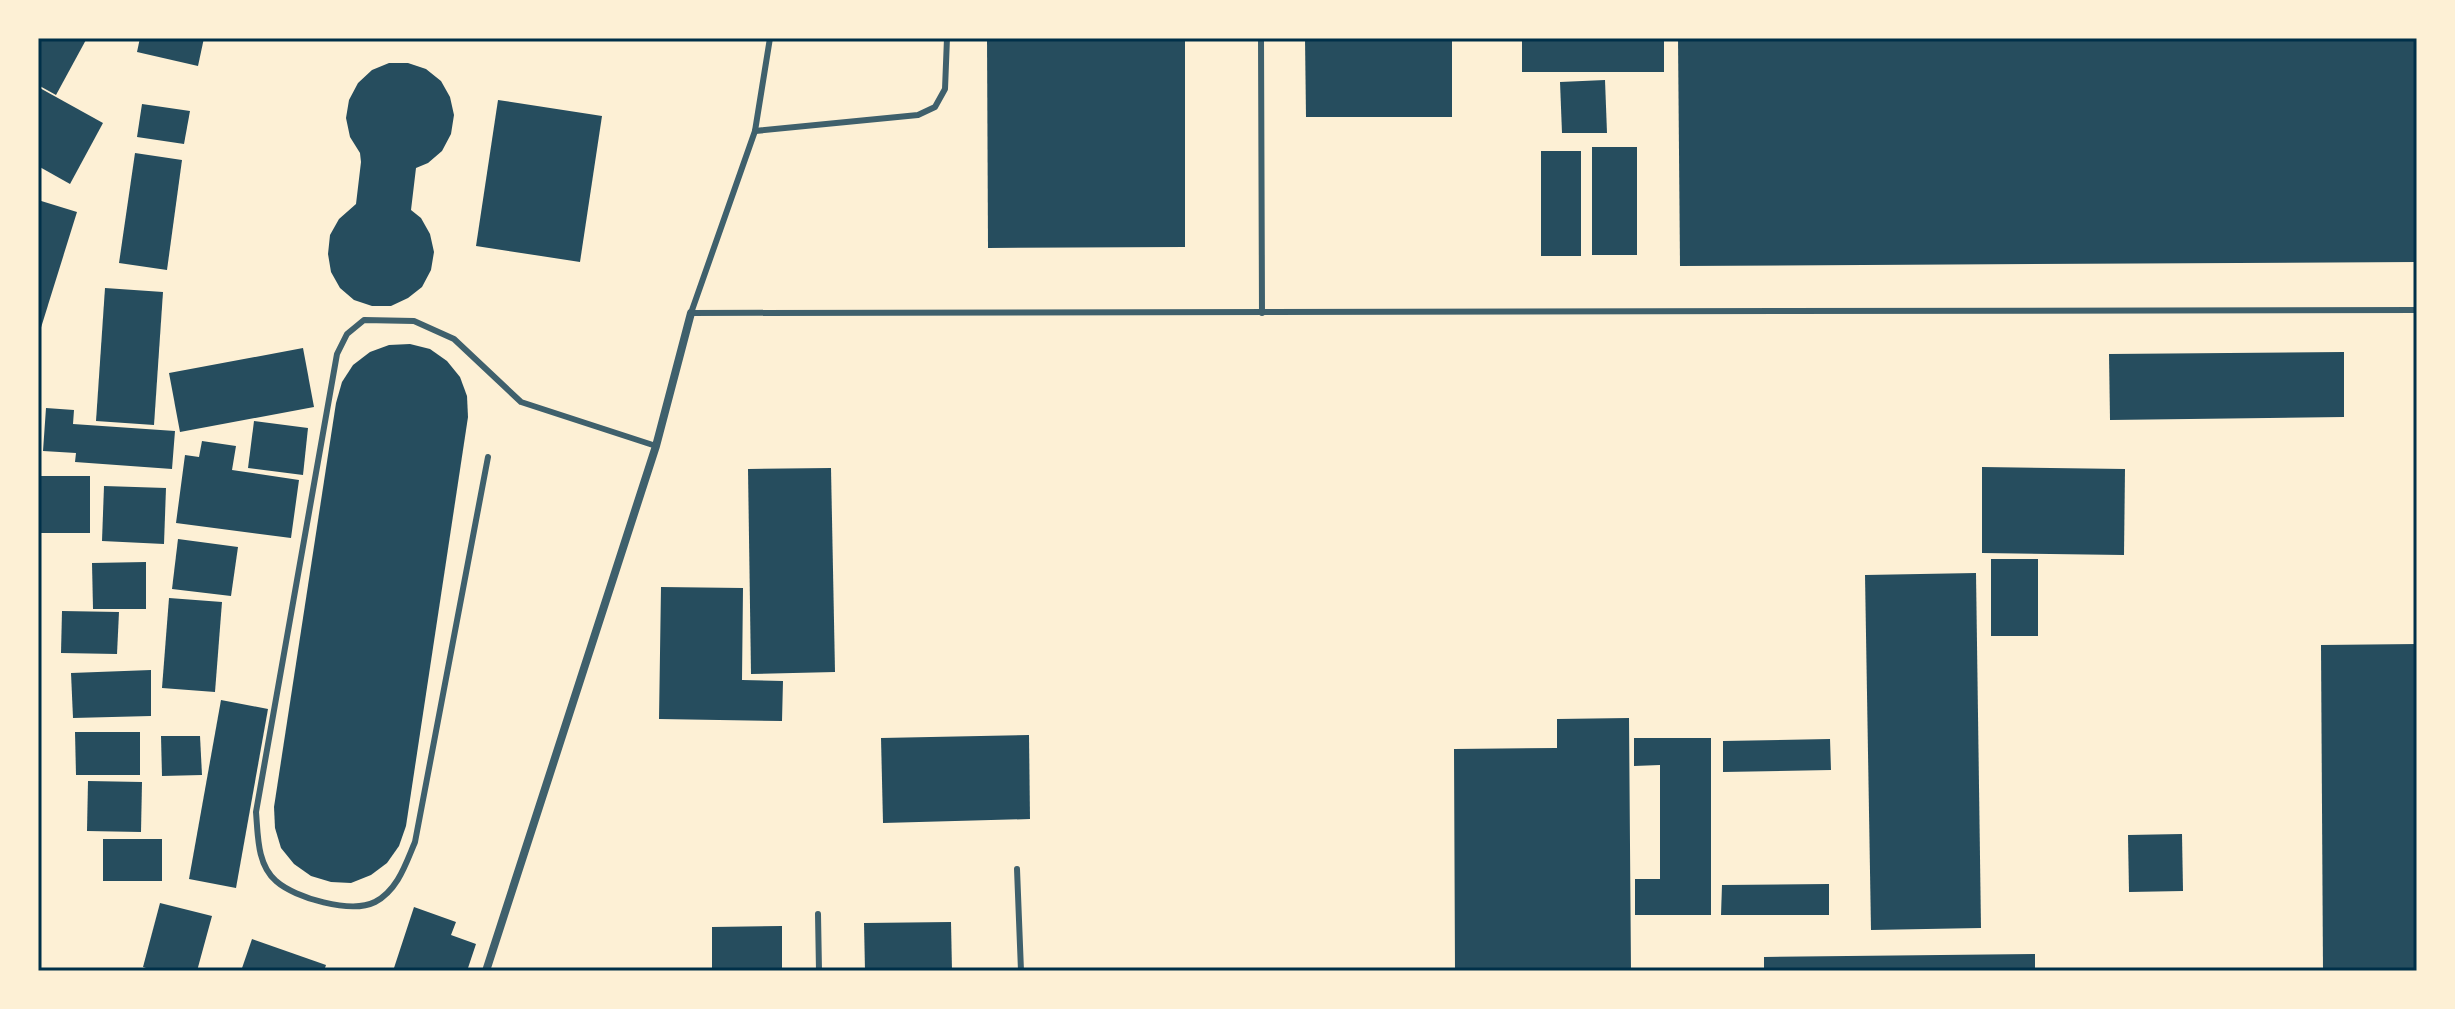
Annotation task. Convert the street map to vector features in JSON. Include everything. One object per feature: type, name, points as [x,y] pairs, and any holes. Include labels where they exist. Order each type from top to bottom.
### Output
[{"type":"street","points":[[486,971],[656,446],[691,313]]},
{"type":"lane","points":[[770,38],[755,131],[691,313],[2417,310]]},
{"type":"lane","points":[[755,131],[918,115],[935,107],[945,89],[947,38]]},
{"type":"lane","points":[[1261,38],[1262,313]]},
{"type":"lane","points":[[488,457],[415,842],[400,879],[375,902],[344,908],[314,900],[276,881],[259,851],[256,812],[337,354],[347,334],[364,320],[414,321],[454,339],[521,402],[656,446]]},
{"type":"lane","points":[[1017,869],[1021,971]]},
{"type":"lane","points":[[818,914],[819,971]]},
{"type":"building","points":[[38,38],[87,38],[56,95],[38,85]]},
{"type":"building","points":[[140,38],[204,38],[198,66],[137,52]]},
{"type":"building","points":[[987,38],[1185,38],[1185,247],[988,248]]},
{"type":"building","points":[[1305,38],[1452,38],[1452,117],[1306,117]]},
{"type":"building","points":[[1522,38],[1664,38],[1664,72],[1522,72]]},
{"type":"building","points":[[1678,38],[2417,38],[2417,262],[1680,266]]},
{"type":"building","points":[[389,63],[408,63],[426,69],[441,81],[450,97],[454,115],[451,134],[442,151],[416,168],[411,210],[421,218],[430,234],[434,252],[431,270],[422,287],[408,298],[391,306],[372,306],[354,300],[340,288],[331,272],[328,254],[330,235],[339,219],[356,204],[361,162],[346,118],[349,100],[358,83],[372,70]]},
{"type":"building","points":[[1605,80],[1607,133],[1562,133],[1560,82]]},
{"type":"building","points":[[38,87],[103,123],[70,184],[38,166]]},
{"type":"building","points":[[498,100],[602,116],[580,262],[476,246]]},
{"type":"building","points":[[142,104],[190,111],[184,144],[137,137]]},
{"type":"building","points":[[1592,147],[1637,147],[1637,255],[1592,255]]},
{"type":"building","points":[[1541,151],[1581,151],[1581,256],[1541,256]]},
{"type":"building","points":[[135,153],[182,160],[167,270],[119,263]]},
{"type":"building","points":[[38,200],[77,212],[39,334],[38,334]]},
{"type":"building","points":[[105,288],[163,292],[154,425],[96,421]]},
{"type":"building","points":[[410,344],[430,349],[447,361],[460,377],[467,396],[468,417],[406,826],[399,846],[387,863],[371,875],[351,883],[331,882],[311,876],[294,864],[281,848],[275,828],[274,807],[336,403],[342,382],[353,365],[370,352],[389,345]]},
{"type":"building","points":[[303,348],[314,407],[180,432],[169,373]]},
{"type":"building","points":[[2344,352],[2344,417],[2110,420],[2109,354]]},
{"type":"building","points":[[46,408],[74,410],[73,424],[175,431],[172,469],[75,462],[76,453],[43,451]]},
{"type":"building","points":[[254,421],[308,428],[303,475],[248,468]]},
{"type":"building","points":[[202,441],[236,446],[232,470],[299,480],[291,538],[176,523],[185,455],[199,457]]},
{"type":"building","points":[[1982,467],[2125,469],[2124,555],[1982,553]]},
{"type":"building","points":[[831,468],[835,672],[751,674],[748,469]]},
{"type":"building","points":[[38,476],[90,476],[90,533],[38,533]]},
{"type":"building","points":[[104,486],[166,488],[164,544],[102,541]]},
{"type":"building","points":[[178,539],[238,547],[231,596],[172,589]]},
{"type":"building","points":[[1991,559],[2038,559],[2038,636],[1991,636]]},
{"type":"building","points":[[146,562],[146,609],[93,609],[92,563]]},
{"type":"building","points":[[1976,573],[1981,928],[1871,930],[1865,575]]},
{"type":"building","points":[[661,587],[743,588],[742,680],[783,681],[782,721],[659,719]]},
{"type":"building","points":[[169,598],[222,602],[215,692],[162,688]]},
{"type":"building","points":[[62,611],[119,612],[117,654],[61,653]]},
{"type":"building","points":[[2417,644],[2417,971],[2323,971],[2321,645]]},
{"type":"building","points":[[151,670],[151,716],[73,718],[71,673]]},
{"type":"building","points":[[221,700],[268,709],[236,888],[189,879]]},
{"type":"building","points":[[1629,718],[1631,971],[1455,971],[1454,749],[1557,748],[1557,719]]},
{"type":"building","points":[[75,732],[140,732],[140,775],[76,775]]},
{"type":"building","points":[[1029,735],[1030,819],[883,823],[881,738]]},
{"type":"building","points":[[161,736],[200,736],[202,775],[162,776]]},
{"type":"building","points":[[1634,738],[1711,738],[1711,915],[1635,915],[1635,879],[1660,879],[1660,765],[1634,766]]},
{"type":"building","points":[[1830,739],[1831,770],[1723,772],[1723,741]]},
{"type":"building","points":[[88,781],[142,782],[141,832],[87,831]]},
{"type":"building","points":[[2182,834],[2183,891],[2129,892],[2128,835]]},
{"type":"building","points":[[103,839],[162,839],[162,881],[103,881]]},
{"type":"building","points":[[1829,884],[1829,915],[1721,915],[1722,885]]},
{"type":"building","points":[[160,903],[212,916],[197,971],[155,971],[143,967]]},
{"type":"building","points":[[414,907],[456,922],[451,935],[476,944],[467,971],[393,971]]},
{"type":"building","points":[[951,922],[952,971],[865,971],[864,923]]},
{"type":"building","points":[[782,926],[782,971],[712,971],[712,927]]},
{"type":"building","points":[[252,939],[326,965],[324,971],[241,971]]},
{"type":"building","points":[[2035,954],[2035,971],[1764,971],[1764,957]]}]
